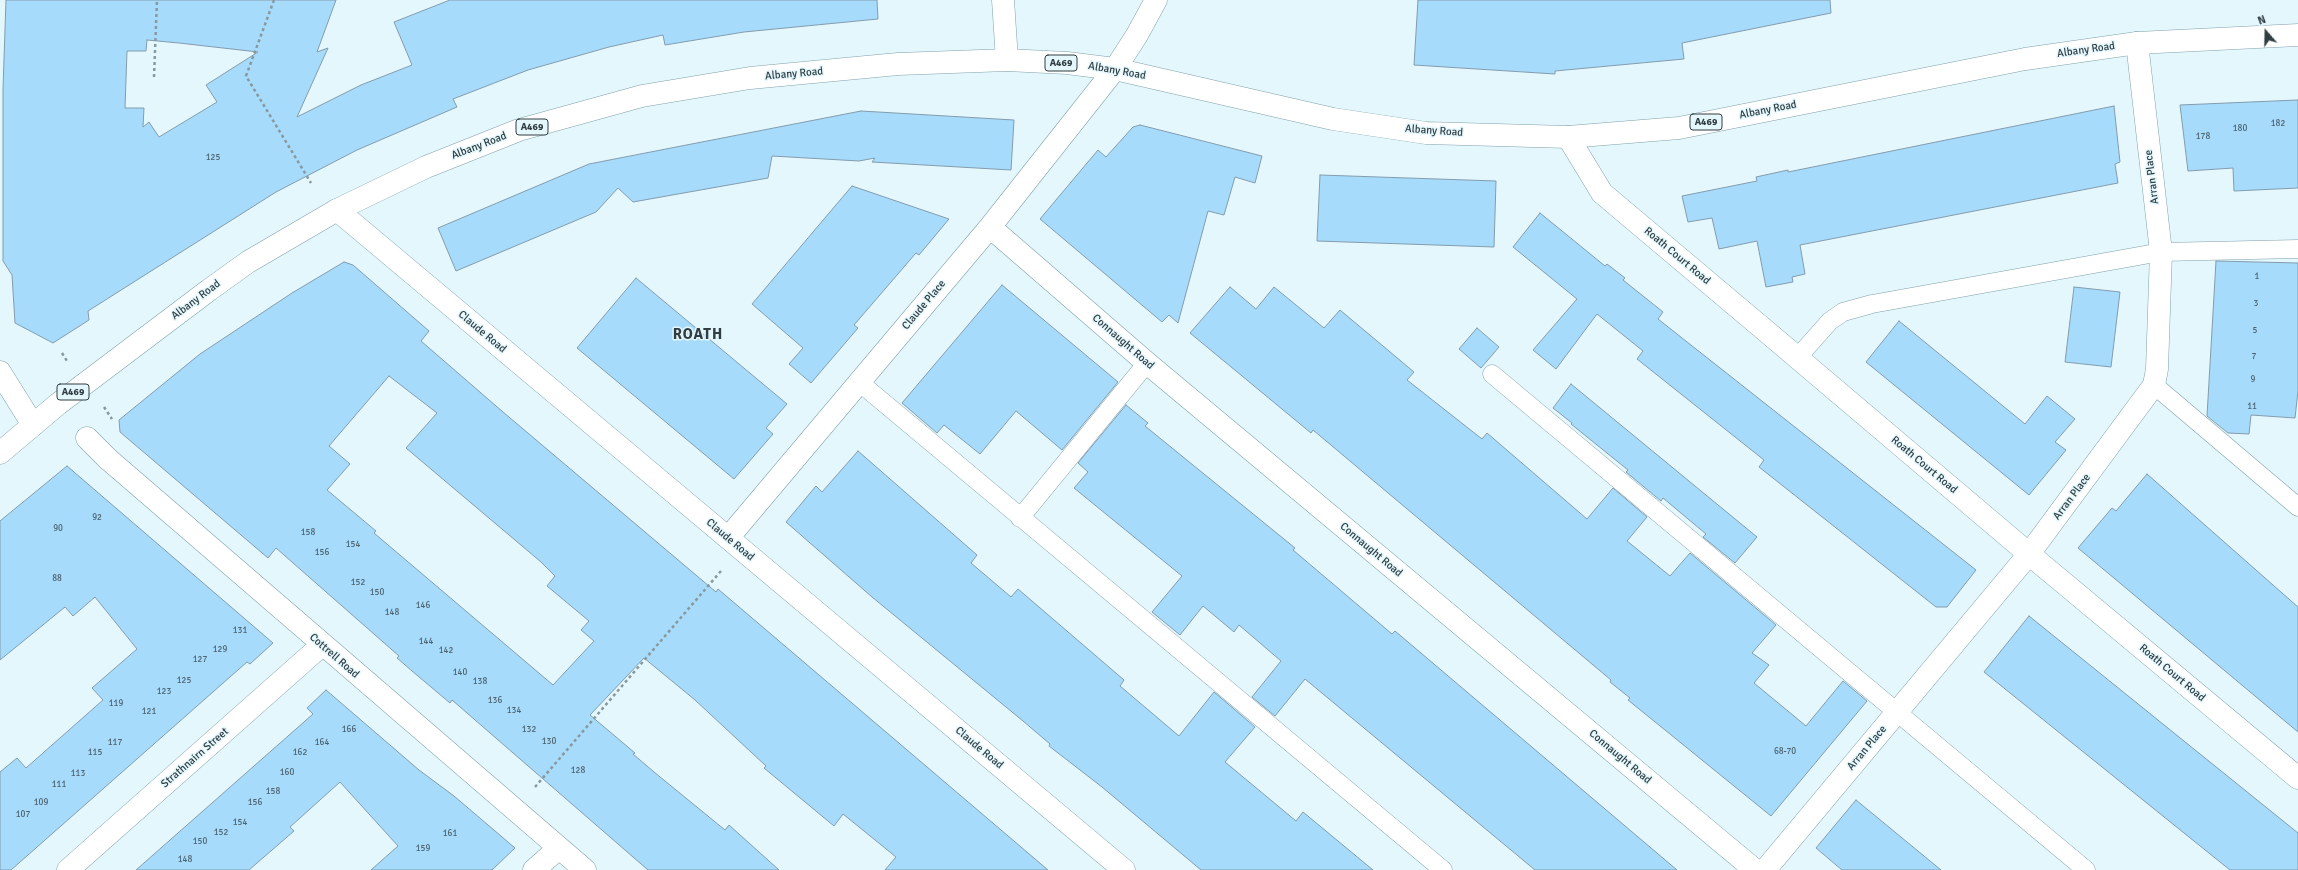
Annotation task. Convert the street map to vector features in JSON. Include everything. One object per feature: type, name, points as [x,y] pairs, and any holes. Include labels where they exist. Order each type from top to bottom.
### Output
[{"type":"street","points":[[1003,0],[1007,60]]},
{"type":"street","name":"Claude Place","points":[[734,543],[858,382],[990,227],[1115,69],[1137,35],[1156,0]]},
{"type":"street","name":"Albany Road","points":[[0,453],[33,424],[209,290],[248,262],[337,210],[426,167],[519,130],[642,96],[750,78],[898,64],[1007,60],[1067,63],[1115,69],[1333,119],[1426,132],[1568,136],[1679,128],[2025,59],[2137,43],[2298,35]]},
{"type":"street","name":"Arran Place","points":[[1766,870],[2029,554],[2154,385],[2157,369],[2161,252],[2137,43]]},
{"type":"street","name":"Roath Court Road","points":[[1568,136],[1602,193],[1798,357],[2029,554],[2298,778]]},
{"type":"street","name":"Claude Road","points":[[337,210],[1124,870]]},
{"type":"street","name":"Connaught Road","points":[[990,227],[1147,363],[1755,870]]},
{"type":"street","points":[[0,372],[33,424]]},
{"type":"street","name":"Cottrell Road","points":[[87,438],[108,459],[322,645],[585,870]]},
{"type":"street","name":"Strathnairn Street","points":[[68,870],[322,645]]},
{"type":"street","points":[[534,870],[559,848]]},
{"type":"lane","points":[[1798,357],[1830,322],[1843,312],[1872,304],[2161,252],[2298,249]]},
{"type":"lane","points":[[1020,518],[1147,363]]},
{"type":"lane","points":[[1492,374],[2086,870]]},
{"type":"lane","points":[[858,382],[1443,870]]},
{"type":"lane","points":[[2154,385],[2298,507]]},
{"type":"path","points":[[154,77],[157,0]]},
{"type":"path","points":[[274,0],[246,76],[312,183]]},
{"type":"path","points":[[516,810],[734,543]]},
{"type":"building","points":[[6,0],[336,0],[317,52],[328,48],[297,117],[361,85],[412,65],[394,22],[450,0],[877,0],[878,19],[744,32],[665,45],[663,35],[609,47],[528,70],[453,99],[457,107],[357,150],[276,192],[88,311],[89,320],[53,343],[15,323],[12,275],[3,261],[3,89]],"holes":[[[147,40],[258,52],[206,85],[217,102],[159,137],[149,122],[143,127],[144,108],[125,108],[127,51],[146,51]]]},
{"type":"building","points":[[1418,0],[1830,0],[1831,13],[1682,43],[1684,59],[1555,71],[1555,74],[1414,65]]},
{"type":"building","points":[[2298,100],[2298,188],[2234,191],[2233,168],[2188,171],[2180,105]]},
{"type":"building","points":[[2114,106],[2120,162],[2115,164],[2118,183],[1800,245],[1805,274],[1792,277],[1793,282],[1766,287],[1757,241],[1719,249],[1712,218],[1688,222],[1682,196],[1757,181],[1756,177],[1788,170],[1788,172]]},
{"type":"building","points":[[861,111],[1014,120],[1011,170],[872,162],[875,158],[859,161],[772,156],[768,178],[633,202],[618,188],[596,212],[456,271],[438,228],[589,164]]},
{"type":"building","points":[[1140,125],[1262,156],[1255,183],[1235,177],[1224,215],[1208,211],[1178,323],[1169,315],[1162,322],[1040,219],[1098,150],[1106,157],[1133,127]]},
{"type":"building","points":[[1320,175],[1496,181],[1494,247],[1317,241]]},
{"type":"building","points":[[852,186],[949,219],[919,255],[916,253],[854,325],[858,328],[811,383],[789,364],[803,348],[752,304]]},
{"type":"building","points":[[1540,213],[1605,266],[1607,264],[1625,278],[1623,280],[1663,312],[1658,319],[1976,570],[1947,607],[1936,607],[1759,467],[1764,460],[1637,359],[1643,351],[1597,314],[1556,369],[1533,350],[1577,299],[1513,247]]},
{"type":"building","points":[[2216,261],[2298,263],[2298,391],[2295,418],[2251,415],[2249,434],[2228,433],[2207,416]]},
{"type":"building","points":[[344,262],[353,265],[429,331],[421,341],[716,592],[718,589],[1048,870],[885,870],[896,857],[843,814],[834,826],[764,768],[766,766],[695,700],[644,658],[590,715],[635,753],[633,754],[654,772],[725,830],[729,825],[779,870],[648,870],[452,700],[450,703],[412,671],[397,658],[399,656],[276,548],[268,558],[120,432],[119,420],[200,354],[292,293]],"holes":[[[389,376],[437,413],[406,448],[541,562],[555,576],[547,586],[589,621],[581,630],[594,641],[553,685],[374,533],[376,531],[327,490],[350,464],[329,446]]]},
{"type":"building","points":[[636,278],[787,404],[766,428],[773,434],[734,479],[577,348]]},
{"type":"building","points":[[1002,285],[1118,382],[1062,450],[1016,411],[980,454],[944,425],[937,433],[902,403]]},
{"type":"building","points":[[1230,287],[1256,309],[1274,287],[1324,328],[1340,310],[1414,372],[1407,380],[1482,439],[1487,433],[1587,519],[1613,488],[1647,517],[1627,541],[1670,576],[1690,553],[1776,625],[1752,653],[1769,665],[1754,683],[1806,726],[1843,681],[1867,701],[1771,816],[1628,700],[1630,698],[1610,682],[1611,680],[1313,430],[1311,433],[1190,333]]},
{"type":"building","points":[[2074,287],[2120,292],[2111,367],[2065,362]]},
{"type":"building","points":[[1899,321],[2025,424],[2047,396],[2075,419],[2055,442],[2066,450],[2029,495],[1866,362]]},
{"type":"building","points":[[1477,328],[1499,347],[1481,368],[1459,349]]},
{"type":"building","points":[[1571,384],[1757,537],[1735,563],[1703,537],[1706,534],[1663,498],[1661,501],[1626,472],[1628,470],[1553,408]]},
{"type":"building","points":[[1126,405],[1148,423],[1145,426],[1295,548],[1293,550],[1392,634],[1395,631],[1677,870],[1535,870],[1305,679],[1275,716],[1252,697],[1281,661],[1239,625],[1234,632],[1203,606],[1180,635],[1152,612],[1182,576],[1074,488],[1088,472],[1078,463]]},
{"type":"building","points":[[858,451],[977,555],[971,563],[1011,597],[1018,589],[1124,680],[1120,686],[1179,736],[1214,692],[1255,727],[1225,762],[1296,821],[1303,812],[1373,870],[1201,870],[1102,787],[1049,746],[1050,744],[1023,721],[872,597],[786,522],[816,486],[822,492]]},
{"type":"building","points":[[67,466],[273,643],[250,664],[247,662],[11,870],[0,870],[0,772],[17,758],[26,768],[103,700],[92,688],[137,649],[95,597],[73,616],[65,607],[0,660],[0,521]]},
{"type":"building","points":[[2147,474],[2298,607],[2298,732],[2078,548],[2112,508],[2116,511]]},
{"type":"building","points":[[2029,616],[2298,833],[2298,870],[2230,870],[1984,672]]},
{"type":"building","points":[[326,690],[419,770],[454,796],[515,848],[492,870],[371,870],[398,846],[340,782],[290,827],[294,831],[249,870],[136,870],[313,714],[307,708]]},
{"type":"building","points":[[1856,800],[1941,870],[1842,870],[1816,848]]},
{"type":"district","name":"ROATH","points":[[698,335]]}]
